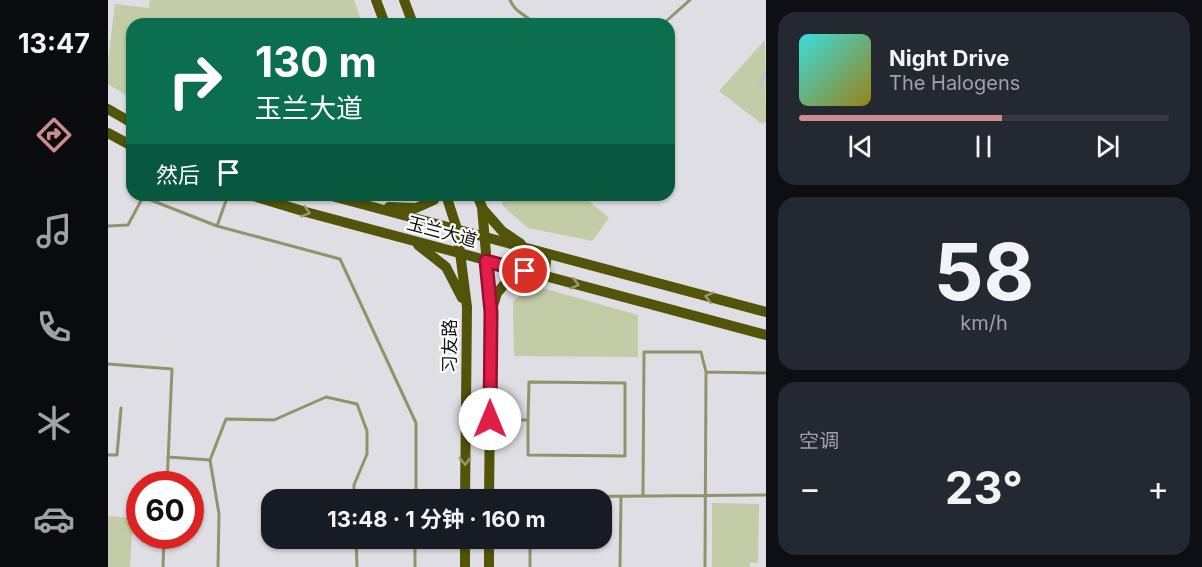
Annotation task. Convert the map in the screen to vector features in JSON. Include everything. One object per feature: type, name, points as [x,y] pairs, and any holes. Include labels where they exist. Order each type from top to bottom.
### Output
[{"type":"main road","points":[[376,0],[383,18]]},
{"type":"main road","points":[[404,0],[411,18]]},
{"type":"main road","points":[[108,109],[126,120]]},
{"type":"main road","points":[[108,133],[126,143]]},
{"type":"main road","name":"玉兰大道","points":[[271,201],[765,335]]},
{"type":"main road","name":"玉兰大道","points":[[350,201],[765,312]]},
{"type":"main road","points":[[373,207],[416,208],[432,201]]},
{"type":"main road","name":"习友路","points":[[448,201],[457,230],[466,307],[465,489]]},
{"type":"main road","points":[[480,201],[502,231],[528,249]]},
{"type":"main road","points":[[482,207],[491,312],[489,489]]},
{"type":"main road","points":[[387,234],[393,213]]},
{"type":"main road","points":[[413,241],[446,267],[466,307]]},
{"type":"main road","points":[[491,312],[497,292],[508,280],[544,276],[547,254]]},
{"type":"main road","points":[[465,549],[465,567]]},
{"type":"main road","points":[[489,549],[489,567]]},
{"type":"lane","points":[[510,0],[515,10],[529,18]]},
{"type":"lane","points":[[670,18],[690,0]]},
{"type":"lane","points":[[108,226],[128,225],[141,201]]},
{"type":"lane","points":[[153,201],[217,226],[340,260],[416,423],[416,489]]},
{"type":"lane","points":[[217,226],[226,201]]},
{"type":"lane","points":[[643,496],[644,352],[701,352],[706,372],[705,567]]},
{"type":"lane","points":[[108,364],[172,369],[167,471]]},
{"type":"lane","points":[[706,372],[765,373]]},
{"type":"lane","points":[[529,382],[625,383],[625,456],[528,455],[528,420],[529,382]]},
{"type":"lane","points":[[218,567],[219,514],[210,459],[226,419],[274,420],[326,397],[357,404],[367,430],[367,454],[354,489]]},
{"type":"lane","points":[[108,455],[117,455],[121,408]]},
{"type":"lane","points":[[490,419],[528,420]]},
{"type":"lane","points":[[168,457],[210,459]]},
{"type":"lane","points":[[612,496],[765,495]]},
{"type":"lane","points":[[621,496],[621,567]]},
{"type":"lane","points":[[163,567],[164,549]]},
{"type":"lane","points":[[356,549],[357,567]]},
{"type":"lane","points":[[415,549],[415,567]]},
{"type":"lane","points":[[530,549],[530,567]]},
{"type":"green space","points":[[150,0],[354,0],[360,18],[126,18],[126,95],[108,84],[108,61],[115,4],[149,8]]},
{"type":"green space","points":[[765,40],[766,122],[762,124],[719,91]]},
{"type":"green space","points":[[501,201],[589,201],[609,218],[592,241],[528,228],[503,206]]},
{"type":"green space","points":[[532,285],[638,315],[638,357],[514,356],[513,301]]},
{"type":"green space","points":[[712,503],[759,504],[758,563],[750,563],[750,567],[712,567]]},
{"type":"green space","points":[[108,516],[126,517],[126,549],[131,549],[130,567],[108,567]]},
{"type":"waterway","points":[[760,82],[766,74]]},
{"type":"route","points":[[490,419],[491,312],[486,261],[525,271]]}]
